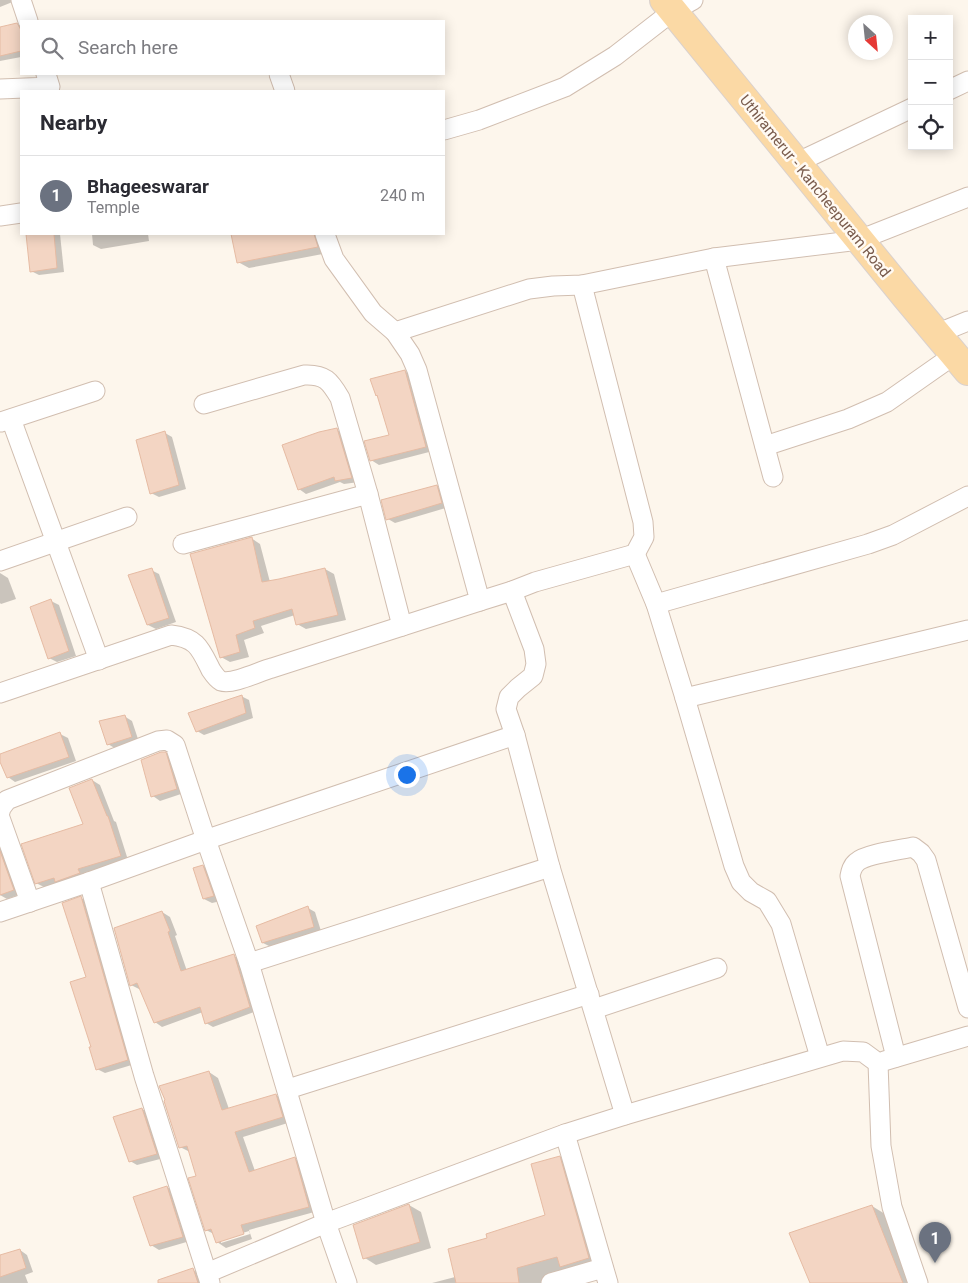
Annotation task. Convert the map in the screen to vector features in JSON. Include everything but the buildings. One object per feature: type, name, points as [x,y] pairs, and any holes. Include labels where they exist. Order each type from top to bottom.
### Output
[{"type":"main road","name":"Uthiramerur - Kancheepuram Road","points":[[676,4],[799,167],[961,363]]},
{"type":"street","points":[[21,0],[28,20]]},
{"type":"street","points":[[445,130],[479,120],[565,87],[614,56],[676,4]]},
{"type":"street","points":[[279,75],[285,90]]},
{"type":"street","points":[[953,88],[968,81]]},
{"type":"street","points":[[0,89],[49,84]]},
{"type":"street","points":[[799,167],[908,110]]},
{"type":"street","points":[[395,332],[529,289],[582,285],[714,258],[859,240],[968,197]]},
{"type":"street","points":[[0,216],[20,213]]},
{"type":"street","points":[[325,235],[334,259],[373,313],[395,332],[418,370],[480,601]]},
{"type":"street","points":[[714,258],[773,476]]},
{"type":"street","points":[[0,693],[171,635],[182,636],[190,640],[200,648],[213,674],[220,681],[231,682],[535,582],[635,554],[644,537],[643,522],[582,285]]},
{"type":"street","points":[[936,334],[968,321]]},
{"type":"street","points":[[764,446],[848,419],[887,402],[961,363]]},
{"type":"street","points":[[204,404],[304,375],[315,374],[324,378],[333,386],[340,398],[368,494],[402,626]]},
{"type":"street","points":[[94,391],[6,421],[57,541],[99,660]]},
{"type":"street","points":[[183,544],[368,494]]},
{"type":"street","points":[[656,604],[893,536],[968,496]]},
{"type":"street","points":[[0,560],[127,517]]},
{"type":"street","points":[[635,554],[656,604],[734,866],[741,882],[751,892],[766,901],[781,924],[820,1057]]},
{"type":"street","points":[[512,591],[534,649],[536,664],[533,676],[509,697],[506,710],[515,735],[550,867],[625,1115]]},
{"type":"street","points":[[685,698],[968,630]]},
{"type":"street","points":[[0,912],[515,735]]},
{"type":"street","points":[[0,812],[7,800],[158,741],[167,740],[174,745],[249,962],[326,1223],[348,1283]]},
{"type":"street","points":[[2,828],[30,902]]},
{"type":"street","points":[[896,1057],[850,876],[851,870],[857,862],[866,857],[913,847],[926,860],[968,1008]]},
{"type":"street","points":[[249,962],[550,867]]},
{"type":"street","points":[[89,882],[144,1076],[209,1278],[326,1223],[566,1134],[843,1051],[864,1052],[878,1063],[881,1146],[892,1207],[918,1283]]},
{"type":"street","points":[[288,1089],[717,968]]},
{"type":"street","points":[[878,1063],[968,1036]]},
{"type":"street","points":[[551,1283],[605,1275],[566,1134]]},
{"type":"place","name":"Bhageeswarar","points":[[935,1263]]}]
